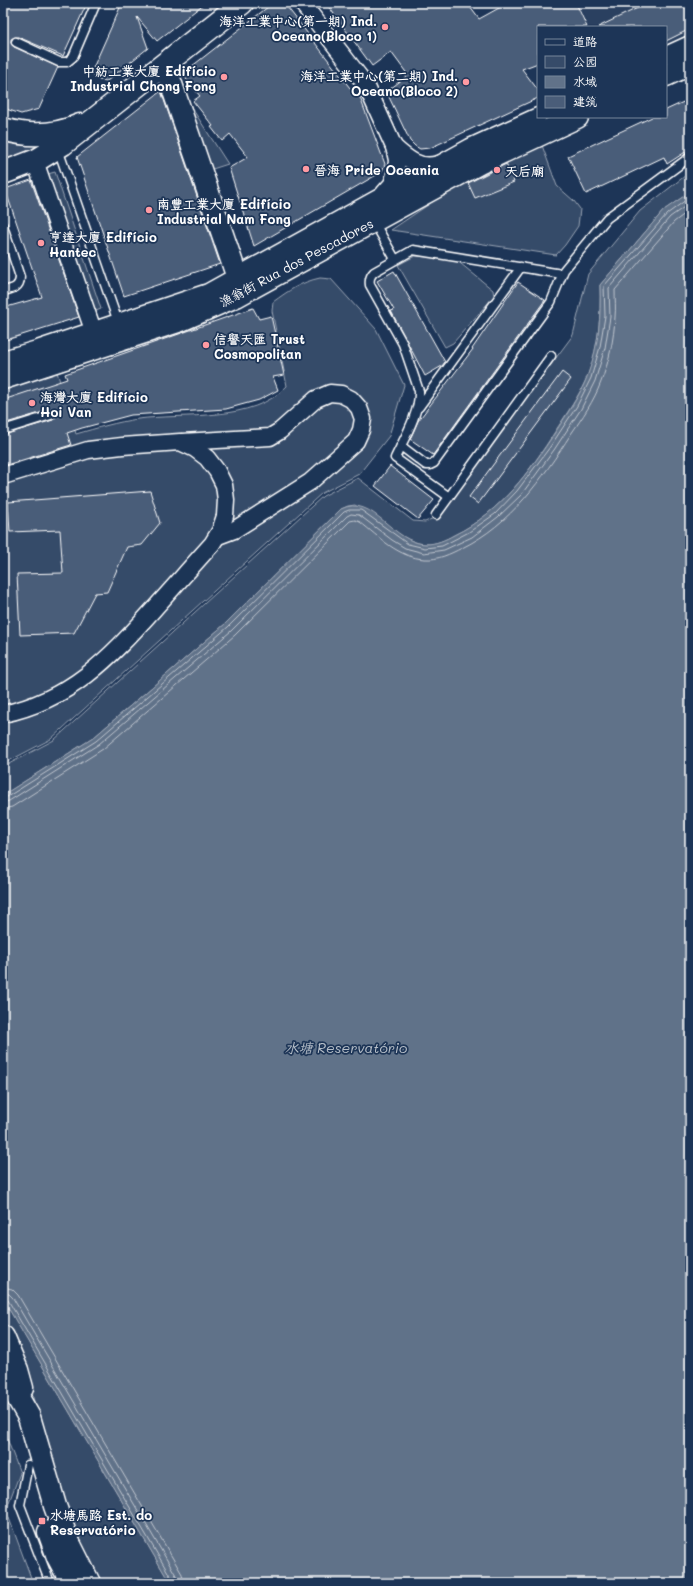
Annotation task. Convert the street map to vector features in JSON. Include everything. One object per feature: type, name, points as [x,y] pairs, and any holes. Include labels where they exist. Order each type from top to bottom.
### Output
[{"type":"main road","points":[[3,173],[35,161],[58,147],[242,3]]},
{"type":"main road","points":[[667,75],[690,64]]},
{"type":"main road","points":[[3,129],[31,134],[59,132],[85,123],[102,113]]},
{"type":"main road","name":"漁翁街 Rua dos Pescadores","points":[[3,378],[181,320],[213,307],[236,296],[479,163],[575,118]]},
{"type":"main road","points":[[3,1337],[17,1370],[28,1465],[41,1510],[58,1557],[72,1583]]},
{"type":"main road","points":[[4,1374],[23,1418],[67,1540],[88,1583]]},
{"type":"main road","points":[[3,1398],[23,1418]]},
{"type":"street","points":[[302,3],[366,85],[394,147],[397,164],[394,178],[388,190],[377,199]]},
{"type":"street","points":[[667,56],[690,44]]},
{"type":"street","points":[[163,66],[235,277]]},
{"type":"street","name":"漁翁街 Rua dos Pescadores","points":[[3,359],[197,296],[235,277],[470,147],[537,116]]},
{"type":"street","points":[[394,147],[416,164],[430,166],[442,163]]},
{"type":"street","points":[[35,161],[93,330]]},
{"type":"street","points":[[3,476],[88,450],[122,446],[270,436],[280,431],[316,399],[330,393],[341,394],[350,398],[361,412],[362,426],[358,439],[310,482],[234,530],[218,536]]},
{"type":"street","points":[[3,714],[44,700],[62,692],[94,671],[120,647],[218,536],[224,521],[226,506],[226,495],[222,480],[208,458],[195,449],[180,442]]},
{"type":"lane","points":[[16,42],[59,62],[67,62],[72,57],[96,3]]},
{"type":"lane","points":[[58,147],[118,322]]},
{"type":"lane","points":[[401,446],[426,465],[434,463],[550,302],[564,270],[607,218],[690,157]]},
{"type":"lane","points":[[373,221],[395,259]]},
{"type":"lane","points":[[3,226],[20,280],[19,284],[14,288],[3,291]]},
{"type":"lane","points":[[449,497],[395,458],[415,413],[420,399],[419,391],[403,344],[369,281],[370,278],[374,272],[413,250],[562,274]]},
{"type":"lane","points":[[415,413],[521,267]]},
{"type":"lane","points":[[436,515],[550,356]]},
{"type":"lane","points":[[416,381],[424,388],[432,388],[435,385]]},
{"type":"lane","points":[[3,430],[51,415]]},
{"type":"lane","points":[[28,1465],[20,1505],[50,1583]]},
{"type":"shaded area","points":[[578,3],[690,3],[690,33],[667,44],[667,26],[588,26]]},
{"type":"green space","points":[[177,85],[228,164],[200,173]]},
{"type":"green space","points":[[3,138],[51,142],[3,164]]},
{"type":"green space","points":[[540,140],[557,186],[574,201],[580,209],[578,226],[556,255],[391,230],[453,188]]},
{"type":"green space","points":[[55,172],[101,309],[91,313],[44,175]]},
{"type":"green space","points":[[690,172],[690,192],[664,210],[600,285],[597,343],[591,366],[584,384],[569,411],[536,461],[500,503],[471,526],[444,540],[426,544],[418,543],[399,535],[355,505],[341,509],[225,624],[93,738],[3,795],[3,767],[54,740],[323,496],[358,478],[413,521],[425,522],[438,516],[573,335],[588,274],[640,211]]},
{"type":"green space","points":[[415,256],[455,259],[493,290],[494,296],[453,343],[445,347],[398,265]]},
{"type":"green space","points":[[320,278],[331,279],[376,329],[404,385],[389,436],[359,474],[322,493],[51,739],[3,764],[3,389],[57,372],[76,434],[115,423],[138,419],[217,414],[256,406],[273,398],[287,386],[272,311],[273,302],[295,287]]},
{"type":"green space","points":[[3,1299],[170,1583],[98,1583],[90,1569],[55,1477],[29,1383],[3,1328]]},
{"type":"green space","points":[[3,1428],[20,1473],[6,1510],[33,1583],[3,1583]]},
{"type":"water","name":"水塘 Reservatório","points":[[690,192],[690,1583],[170,1583],[3,1299],[3,795],[93,738],[225,624],[341,509],[352,506],[363,508],[373,513],[403,536],[414,542],[426,544],[447,539],[487,514],[527,473],[576,400],[588,374],[595,352],[600,319],[600,285],[664,210]]},
{"type":"building","points":[[3,3],[87,3],[63,56],[18,37],[11,39],[11,43],[14,47],[58,67],[39,109],[21,114],[3,108]]},
{"type":"building","points":[[122,3],[205,3],[157,41],[137,17],[148,48],[107,81],[99,80],[94,76],[93,68]]},
{"type":"building","points":[[273,3],[284,3],[357,97],[359,95],[385,164],[382,171],[378,174],[254,246],[229,168],[248,157],[230,134],[222,141],[211,127],[213,126],[193,101],[200,96],[182,74]]},
{"type":"building","name":"海洋工業中心(第二期) Ind. Oceano(Bloco 2)","points":[[326,3],[467,3],[479,19],[508,3],[576,3],[587,26],[537,26],[537,63],[522,69],[537,89],[537,98],[430,148],[420,149],[410,141],[388,95],[390,89],[408,75],[391,52],[372,66]]},
{"type":"building","points":[[648,3],[690,3],[690,29],[667,40],[667,26],[600,26]]},
{"type":"building","name":"南豐工業大廈 Edifício Industrial Nam Fong","points":[[161,91],[220,264],[124,296],[77,157]]},
{"type":"building","points":[[690,99],[690,149],[667,164],[664,157],[586,194],[568,156],[650,118],[667,118],[667,110]]},
{"type":"building","name":"天后廟","points":[[506,164],[514,182],[475,198],[468,183]]},
{"type":"building","name":"亨達大廈 Edifício Hantec","points":[[31,180],[79,317],[3,341],[3,308],[42,297],[5,189]]},
{"type":"building","points":[[394,271],[445,362],[442,366],[425,376],[391,311],[394,310],[377,281]]},
{"type":"building","points":[[518,282],[545,300],[433,455],[410,439],[418,421],[473,349]]},
{"type":"building","name":"信譽天匯 Trust Cosmopolitan","points":[[253,308],[259,319],[271,316],[284,375],[273,377],[278,390],[259,400],[226,409],[131,415],[82,428],[67,433],[71,445],[3,466],[3,435],[53,420],[56,416],[54,411],[50,410],[3,424],[3,400],[67,379],[65,374]]},
{"type":"building","points":[[562,372],[571,379],[478,504],[469,497]]},
{"type":"building","points":[[390,466],[434,500],[418,519],[375,486]]},
{"type":"building","points":[[150,491],[160,523],[142,545],[127,547],[107,592],[95,593],[74,633],[20,635],[17,574],[63,573],[60,530],[10,532],[8,502]]},
{"type":"place","name":"海洋工業中心(第一期) Ind. Oceano(Bloco 1)","points":[[385,27]]},
{"type":"place","name":"中紡工業大廈 Edifício Industrial Chong Fong","points":[[224,77]]},
{"type":"place","name":"海洋工業中心(第二期) Ind. Oceano(Bloco 2)","points":[[466,82]]},
{"type":"place","name":"晉海 Pride Oceania","points":[[306,169]]},
{"type":"place","name":"天后廟","points":[[497,170]]},
{"type":"place","name":"南豐工業大廈 Edifício Industrial Nam Fong","points":[[149,210]]},
{"type":"place","name":"亨達大廈 Edifício Hantec","points":[[41,243]]},
{"type":"place","name":"信譽天匯 Trust Cosmopolitan","points":[[206,345]]},
{"type":"place","name":"海灣大廈 Edifício Hoi Van","points":[[32,403]]},
{"type":"place","name":"水塘馬路 Est. do Reservatório","points":[[42,1521]]}]
